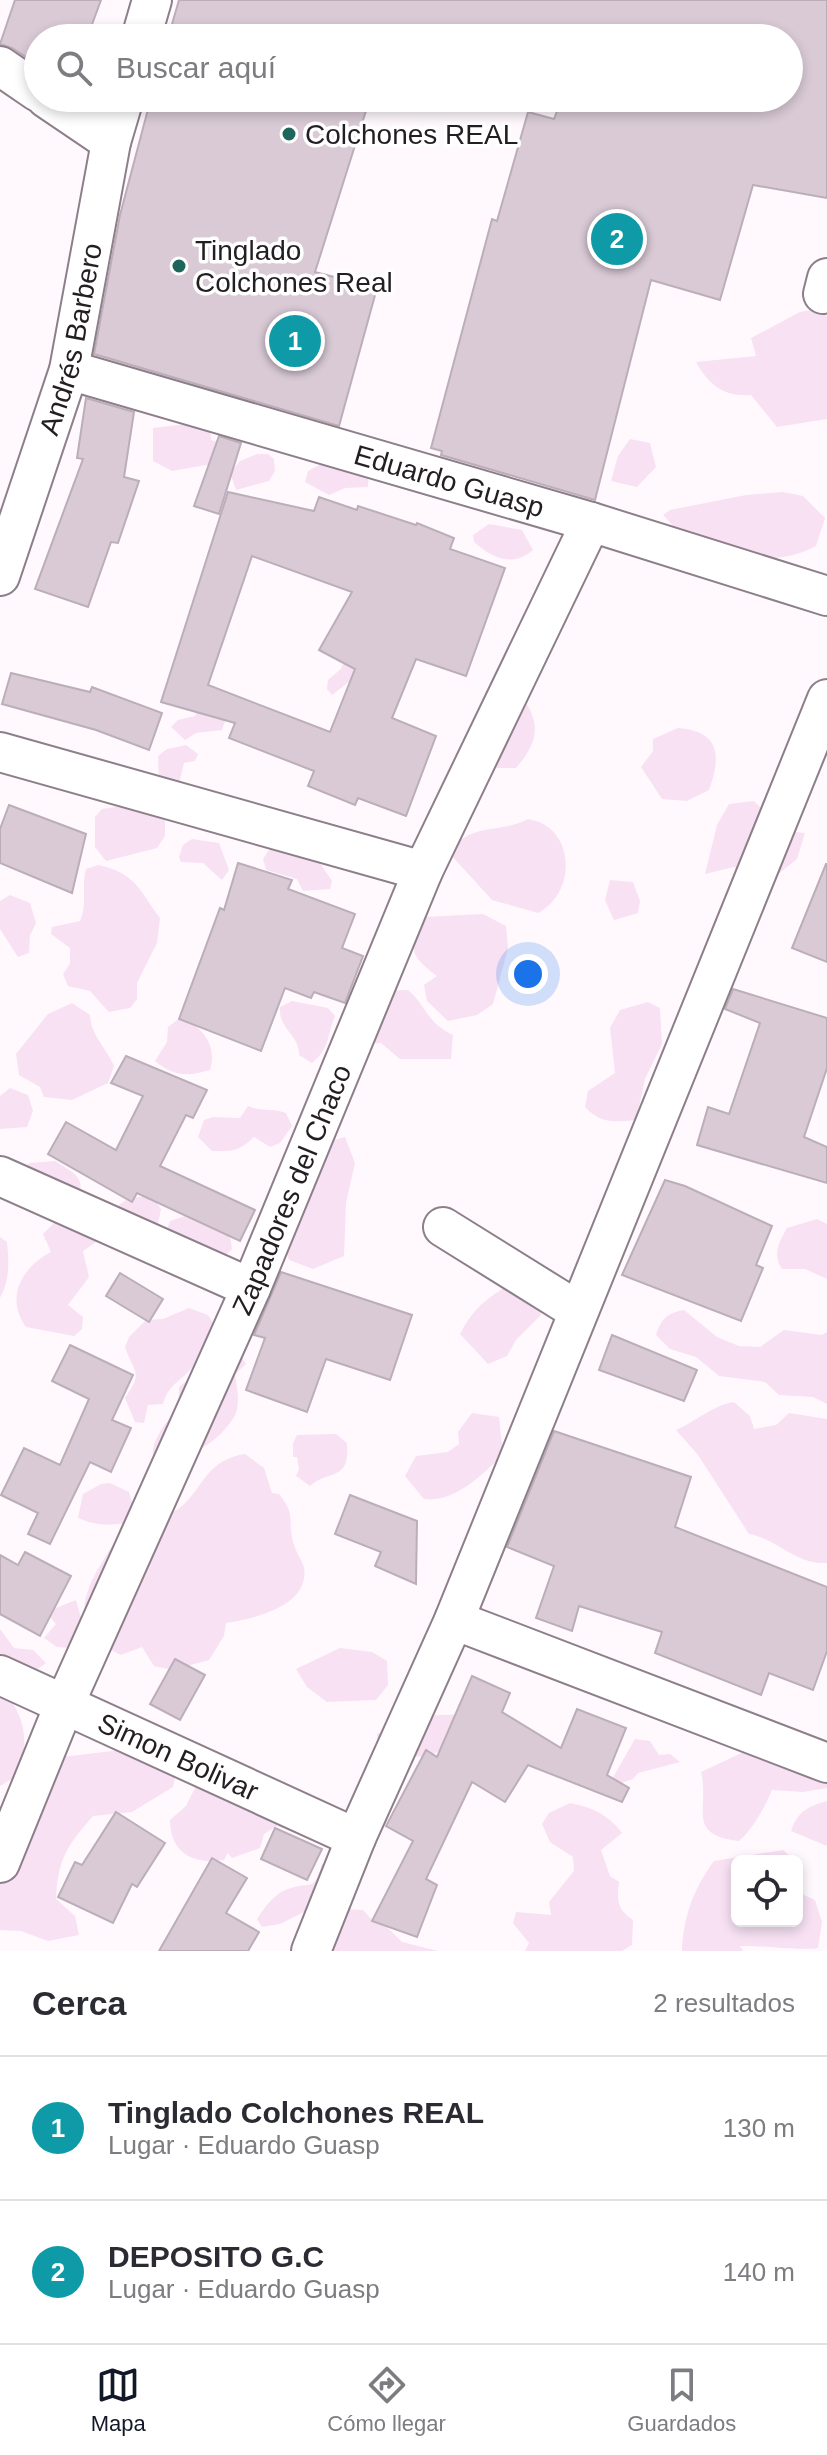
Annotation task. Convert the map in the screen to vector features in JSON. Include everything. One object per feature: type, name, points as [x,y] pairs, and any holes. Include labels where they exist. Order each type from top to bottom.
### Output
[{"type":"street","points":[[145,24],[152,0]]},
{"type":"street","points":[[0,66],[24,82]]},
{"type":"street","points":[[67,112],[111,142]]},
{"type":"street","name":"Andrés Barbero","points":[[0,576],[69,370],[111,142],[120,112]]},
{"type":"street","name":"Eduardo Guasp","points":[[69,370],[591,522],[827,596]]},
{"type":"street","name":"Zapadores del Chaco","points":[[0,1863],[65,1703],[251,1288],[423,871],[591,522]]},
{"type":"street","points":[[311,1951],[356,1838],[454,1620],[827,699]]},
{"type":"street","points":[[0,752],[423,871]]},
{"type":"street","points":[[0,1176],[251,1288]]},
{"type":"street","points":[[443,1227],[578,1311]]},
{"type":"street","points":[[454,1620],[827,1763]]},
{"type":"street","name":"Simon Bolivar","points":[[0,1675],[356,1838]]},
{"type":"shaded area","points":[[822,308],[827,317],[827,419],[777,427],[751,395],[732,394],[718,388],[696,362],[756,356],[751,338],[800,312]]},
{"type":"shaded area","points":[[204,422],[210,429],[211,440],[224,444],[212,464],[172,471],[153,461],[153,428]]},
{"type":"shaded area","points":[[630,439],[650,443],[656,467],[637,487],[611,481],[618,456]]},
{"type":"shaded area","points":[[257,454],[268,454],[274,459],[275,471],[269,481],[236,490],[230,473],[240,461]]},
{"type":"shaded area","points":[[327,461],[369,470],[368,487],[345,488],[329,495],[305,482],[308,471]]},
{"type":"shaded area","points":[[783,492],[803,496],[825,518],[816,546],[784,557],[750,558],[716,550],[682,535],[663,515],[670,510],[746,495]]},
{"type":"shaded area","points":[[489,524],[522,530],[533,550],[510,560],[488,553],[474,542],[473,535]]},
{"type":"shaded area","points":[[345,659],[362,661],[350,681],[332,695],[327,689],[328,680],[341,669]]},
{"type":"shaded area","points":[[224,692],[234,695],[222,730],[196,733],[185,740],[171,727],[178,720],[195,716],[201,703]]},
{"type":"shaded area","points":[[526,703],[534,721],[534,737],[516,768],[495,768],[476,757],[493,705]]},
{"type":"shaded area","points":[[678,728],[702,734],[714,747],[716,756],[709,790],[687,801],[662,799],[641,767],[653,751],[653,739]]},
{"type":"shaded area","points":[[186,745],[198,754],[195,761],[184,763],[178,788],[159,785],[158,756],[167,749]]},
{"type":"shaded area","points":[[754,801],[785,831],[805,833],[797,859],[776,876],[753,875],[734,867],[705,874],[717,825],[729,804]]},
{"type":"shaded area","points":[[127,805],[165,816],[165,836],[157,848],[106,861],[95,847],[95,817],[102,809]]},
{"type":"shaded area","points":[[528,819],[544,824],[555,834],[566,861],[560,890],[551,903],[538,913],[492,900],[450,854],[465,837]]},
{"type":"shaded area","points":[[192,839],[219,843],[229,870],[222,880],[203,863],[181,862],[179,857],[183,845]]},
{"type":"shaded area","points":[[286,849],[295,856],[318,860],[332,881],[330,889],[303,891],[297,879],[266,870],[263,859],[269,850]]},
{"type":"shaded area","points":[[98,865],[129,878],[160,918],[157,943],[137,983],[137,999],[130,1008],[109,1012],[90,991],[68,986],[63,974],[70,964],[70,948],[51,934],[52,927],[80,921],[84,908],[86,869]]},
{"type":"shaded area","points":[[610,880],[633,882],[640,901],[638,913],[614,920],[605,900]]},
{"type":"shaded area","points":[[10,895],[30,903],[36,923],[30,935],[29,953],[18,957],[0,929],[0,901]]},
{"type":"shaded area","points":[[483,914],[506,926],[508,948],[493,1004],[477,1015],[448,1021],[427,1001],[424,985],[437,976],[416,956],[416,937],[423,917]]},
{"type":"shaded area","points":[[408,990],[437,1025],[453,1035],[451,1059],[400,1059],[381,1043],[347,1044],[337,1029],[358,992]]},
{"type":"shaded area","points":[[292,1001],[328,1008],[335,1016],[325,1047],[312,1063],[299,1055],[296,1042],[280,1015],[280,1007]]},
{"type":"shaded area","points":[[648,1002],[660,1008],[662,1044],[645,1079],[636,1120],[602,1119],[585,1107],[588,1091],[615,1073],[610,1028],[620,1010]]},
{"type":"shaded area","points":[[72,1003],[90,1015],[96,1035],[114,1066],[108,1083],[72,1100],[44,1097],[40,1087],[19,1075],[16,1054],[48,1014]]},
{"type":"shaded area","points":[[180,1018],[195,1026],[206,1038],[212,1053],[210,1070],[181,1074],[155,1061],[167,1042],[168,1027]]},
{"type":"shaded area","points":[[10,1088],[28,1095],[33,1111],[27,1127],[0,1129],[0,1096]]},
{"type":"shaded area","points":[[248,1106],[286,1113],[292,1126],[280,1143],[270,1147],[254,1137],[235,1150],[212,1151],[198,1137],[204,1120],[213,1117],[240,1118]]},
{"type":"shaded area","points":[[345,1137],[355,1163],[346,1203],[344,1256],[313,1269],[289,1260],[284,1245],[319,1144]]},
{"type":"shaded area","points":[[55,1161],[78,1179],[81,1189],[79,1196],[21,1173],[29,1163]]},
{"type":"shaded area","points":[[152,1196],[161,1209],[157,1228],[114,1213],[125,1201]]},
{"type":"shaded area","points":[[194,1213],[229,1228],[232,1249],[223,1258],[165,1235],[170,1221]]},
{"type":"shaded area","points":[[61,1216],[95,1235],[96,1242],[83,1251],[89,1277],[68,1305],[83,1317],[82,1329],[74,1336],[26,1327],[17,1305],[19,1285],[24,1275],[51,1252],[43,1234]]},
{"type":"shaded area","points":[[817,1219],[827,1224],[827,1279],[805,1269],[782,1269],[777,1254],[787,1228]]},
{"type":"shaded area","points":[[0,1237],[7,1242],[8,1264],[6,1284],[0,1298]]},
{"type":"shaded area","points":[[520,1281],[535,1290],[541,1315],[516,1340],[507,1356],[488,1364],[460,1334],[484,1302]]},
{"type":"shaded area","points":[[189,1308],[208,1315],[217,1329],[215,1334],[195,1364],[170,1390],[163,1404],[148,1405],[144,1423],[135,1422],[125,1398],[136,1377],[125,1347],[129,1337],[146,1320],[163,1319]]},
{"type":"shaded area","points":[[684,1310],[717,1337],[739,1346],[760,1347],[784,1330],[822,1335],[827,1332],[827,1404],[813,1397],[779,1395],[765,1382],[719,1376],[696,1357],[670,1349],[656,1335],[658,1329],[669,1315]]},
{"type":"shaded area","points":[[236,1349],[246,1364],[235,1374],[237,1408],[227,1427],[199,1450],[176,1457],[153,1457],[157,1437],[179,1408],[179,1387],[205,1366]]},
{"type":"shaded area","points":[[734,1402],[750,1416],[754,1429],[776,1425],[789,1413],[827,1419],[827,1563],[805,1560],[749,1534],[698,1455],[676,1430],[718,1407]]},
{"type":"shaded area","points":[[472,1413],[499,1417],[503,1454],[477,1479],[457,1492],[446,1497],[424,1499],[405,1476],[416,1456],[448,1452],[459,1444],[458,1432]]},
{"type":"shaded area","points":[[336,1434],[347,1443],[345,1464],[337,1473],[310,1486],[296,1476],[299,1469],[297,1457],[293,1457],[293,1443],[297,1435]]},
{"type":"shaded area","points":[[245,1454],[264,1468],[272,1493],[279,1494],[290,1514],[294,1545],[304,1568],[298,1592],[289,1601],[264,1614],[226,1623],[224,1636],[209,1660],[172,1670],[154,1666],[142,1647],[121,1655],[105,1646],[88,1625],[85,1602],[95,1575],[114,1543],[130,1528],[181,1507],[214,1468],[232,1457]]},
{"type":"shaded area","points":[[110,1483],[129,1492],[137,1520],[107,1525],[78,1518],[83,1494],[101,1484]]},
{"type":"shaded area","points":[[76,1600],[83,1625],[71,1648],[57,1647],[44,1638],[56,1624],[50,1617],[56,1608]]},
{"type":"shaded area","points":[[0,1629],[14,1648],[33,1650],[46,1663],[29,1675],[0,1665]]},
{"type":"shaded area","points":[[340,1648],[372,1652],[387,1661],[388,1685],[376,1700],[327,1702],[307,1687],[296,1669]]},
{"type":"shaded area","points":[[0,1694],[9,1697],[19,1716],[24,1753],[20,1774],[0,1786]]},
{"type":"shaded area","points":[[470,1714],[449,1743],[430,1755],[402,1755],[378,1746],[377,1734],[415,1716]]},
{"type":"shaded area","points":[[635,1739],[650,1741],[659,1755],[670,1754],[680,1762],[638,1773],[633,1779],[607,1788]]},
{"type":"shaded area","points":[[120,1750],[160,1758],[175,1778],[173,1787],[132,1812],[93,1816],[70,1845],[59,1873],[56,1899],[75,1916],[79,1935],[48,1941],[21,1931],[0,1930],[0,1861],[54,1758]]},
{"type":"shaded area","points":[[748,1750],[827,1751],[827,1788],[803,1792],[772,1790],[758,1817],[739,1841],[722,1838],[712,1833],[703,1818],[701,1772]]},
{"type":"shaded area","points":[[215,1787],[333,1846],[277,1826],[264,1834],[260,1848],[232,1858],[228,1853],[224,1860],[203,1861],[186,1855],[174,1841],[170,1820],[186,1806],[195,1788]]},
{"type":"shaded area","points":[[827,1801],[827,1846],[791,1831],[804,1811]]},
{"type":"shaded area","points":[[570,1803],[599,1813],[622,1833],[601,1850],[610,1876],[619,1882],[621,1908],[633,1920],[632,1945],[622,1951],[525,1951],[529,1943],[513,1923],[516,1912],[551,1915],[549,1902],[574,1871],[573,1857],[550,1842],[542,1824],[549,1813]]},
{"type":"shaded area","points":[[783,1850],[789,1855],[752,1855]]},
{"type":"shaded area","points":[[731,1858],[731,1927],[803,1927],[803,1894],[815,1900],[822,1922],[818,1948],[740,1946],[743,1951],[682,1951],[691,1903],[714,1861]]},
{"type":"shaded area","points":[[330,1862],[320,1904],[280,1924],[262,1927],[257,1919],[271,1900],[285,1890],[312,1884],[322,1864]]},
{"type":"shaded area","points":[[341,1909],[363,1910],[372,1920],[380,1920],[402,1942],[438,1951],[329,1951]]},
{"type":"building","points":[[15,0],[101,0],[92,24],[24,24],[24,56],[0,44]]},
{"type":"building","points":[[179,0],[827,0],[827,198],[753,185],[720,300],[651,280],[595,500],[441,455],[442,451],[431,448],[492,219],[497,221],[528,112],[554,119],[557,112],[803,112],[803,24],[172,24]]},
{"type":"building","points":[[147,112],[366,112],[315,272],[377,288],[339,426],[94,354],[120,215]]},
{"type":"building","points":[[86,398],[134,412],[124,477],[139,481],[118,543],[111,542],[88,607],[35,589],[83,459],[77,458]]},
{"type":"building","points":[[219,436],[241,443],[219,514],[194,506]]},
{"type":"building","points":[[228,492],[314,511],[319,497],[357,510],[358,506],[417,523],[454,538],[450,549],[505,568],[466,676],[416,659],[392,718],[436,736],[406,816],[358,798],[355,805],[308,786],[314,771],[229,738],[235,723],[161,702]],"holes":[[[252,556],[352,592],[319,650],[355,669],[330,732],[208,685]]]},
{"type":"building","points":[[11,673],[90,692],[92,687],[162,713],[149,750],[96,730],[2,704]]},
{"type":"building","points":[[9,805],[86,834],[72,893],[0,863],[0,829]]},
{"type":"building","points":[[238,863],[292,880],[288,889],[355,914],[342,948],[363,956],[345,1003],[314,992],[311,998],[285,988],[261,1051],[179,1019],[220,908],[224,910]]},
{"type":"building","points":[[827,864],[827,962],[792,948]]},
{"type":"building","points":[[733,989],[827,1018],[827,1068],[804,1137],[827,1147],[827,1183],[697,1145],[708,1107],[729,1114],[760,1023],[725,1009]]},
{"type":"building","points":[[126,1056],[207,1090],[193,1118],[186,1115],[160,1166],[255,1210],[240,1241],[137,1193],[132,1202],[48,1154],[66,1122],[116,1150],[143,1096],[111,1083]]},
{"type":"building","points":[[665,1180],[772,1226],[756,1265],[763,1268],[741,1321],[622,1275]]},
{"type":"building","points":[[281,1272],[412,1315],[390,1380],[326,1359],[307,1412],[246,1390],[265,1338],[254,1335]]},
{"type":"building","points":[[120,1273],[163,1299],[149,1322],[106,1296]]},
{"type":"building","points":[[612,1335],[697,1370],[684,1401],[599,1370]]},
{"type":"building","points":[[70,1345],[133,1375],[112,1420],[131,1428],[111,1472],[90,1462],[50,1544],[28,1534],[38,1513],[1,1495],[24,1448],[60,1465],[89,1399],[52,1381]]},
{"type":"building","points":[[554,1431],[691,1477],[675,1527],[827,1587],[827,1651],[813,1690],[769,1673],[761,1695],[655,1653],[662,1632],[579,1606],[572,1631],[536,1618],[554,1566],[507,1547]]},
{"type":"building","points":[[350,1495],[417,1521],[416,1584],[375,1566],[381,1552],[335,1534]]},
{"type":"building","points":[[25,1552],[71,1576],[40,1636],[0,1614],[0,1555],[18,1565]]},
{"type":"building","points":[[175,1659],[205,1675],[180,1720],[150,1704]]},
{"type":"building","points":[[472,1676],[510,1693],[502,1712],[561,1748],[577,1709],[626,1728],[607,1775],[629,1788],[622,1802],[528,1765],[505,1802],[472,1782],[426,1879],[437,1885],[417,1937],[372,1921],[413,1841],[386,1826],[426,1750],[437,1757]]},
{"type":"building","points":[[116,1812],[165,1843],[137,1887],[132,1884],[113,1923],[58,1897],[75,1862],[82,1865]]},
{"type":"building","points":[[275,1828],[322,1849],[307,1880],[261,1859]]},
{"type":"building","points":[[212,1858],[247,1878],[226,1913],[259,1932],[248,1951],[159,1951]]},
{"type":"place","name":"Colchones REAL","points":[[289,134]]},
{"type":"place","name":"DEPOSITO G.C","points":[[617,239]]},
{"type":"place","name":"Tinglado Colchones Real","points":[[179,266]]},
{"type":"place","name":"Tinglado Colchones REAL","points":[[295,341]]}]
